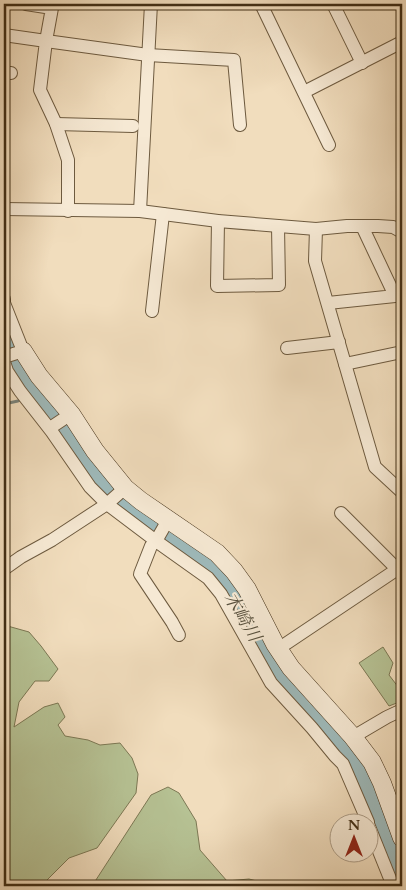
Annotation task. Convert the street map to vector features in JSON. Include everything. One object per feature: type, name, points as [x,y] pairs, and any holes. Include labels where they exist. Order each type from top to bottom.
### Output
[{"type":"street","points":[[26,4],[52,6],[40,90],[56,124],[68,160],[68,211]]},
{"type":"street","points":[[140,211],[151,4]]},
{"type":"street","points":[[261,4],[329,145]]},
{"type":"street","points":[[333,4],[362,63]]},
{"type":"street","points":[[4,35],[148,55],[234,60],[240,125]]},
{"type":"street","points":[[304,92],[402,42]]},
{"type":"street","points":[[56,124],[133,126]]},
{"type":"street","points":[[4,209],[140,211],[218,221],[316,229],[362,226],[394,227],[402,232]]},
{"type":"street","points":[[152,311],[163,214]]},
{"type":"street","points":[[218,221],[217,286],[278,285],[278,226]]},
{"type":"street","points":[[328,303],[395,296],[362,226]]},
{"type":"street","points":[[316,229],[315,260],[375,467],[402,492]]},
{"type":"street","points":[[4,299],[23,351],[39,376],[71,414],[95,451],[125,488],[141,502],[217,553],[234,571],[247,589],[278,649],[291,668],[352,736],[372,762],[382,783],[402,838]]},
{"type":"street","points":[[287,348],[339,342]]},
{"type":"street","points":[[4,357],[23,351]]},
{"type":"street","points":[[345,364],[402,352]]},
{"type":"street","points":[[4,362],[7,371],[20,391],[50,428],[90,487],[107,504],[208,578],[220,594],[272,684],[343,764],[363,812]]},
{"type":"street","points":[[50,428],[71,414]]},
{"type":"street","points":[[4,569],[107,504],[125,488]]},
{"type":"street","points":[[278,649],[400,567],[342,513]]},
{"type":"street","points":[[168,520],[151,546],[140,574],[179,635]]},
{"type":"street","points":[[352,736],[402,710]]},
{"type":"street","points":[[378,848],[393,886]]},
{"type":"green space","points":[[4,625],[29,632],[58,669],[49,681],[35,681],[19,702],[14,727],[44,707],[58,703],[65,717],[58,725],[65,736],[88,740],[100,745],[120,743],[132,758],[138,774],[136,793],[97,848],[69,858],[43,886],[4,886]]},
{"type":"green space","points":[[383,647],[393,663],[389,675],[399,688],[402,688],[402,701],[389,706],[359,663]]},
{"type":"green space","points":[[168,787],[179,793],[196,821],[200,850],[227,881],[249,879],[276,886],[92,886],[151,795]]},
{"type":"waterway","name":"木崎川","points":[[4,336],[18,373],[103,486],[123,507],[205,567],[221,582],[251,629],[266,660],[303,711],[315,718],[353,760],[370,795],[402,881]]},
{"type":"waterway","points":[[4,404],[22,399]]}]
